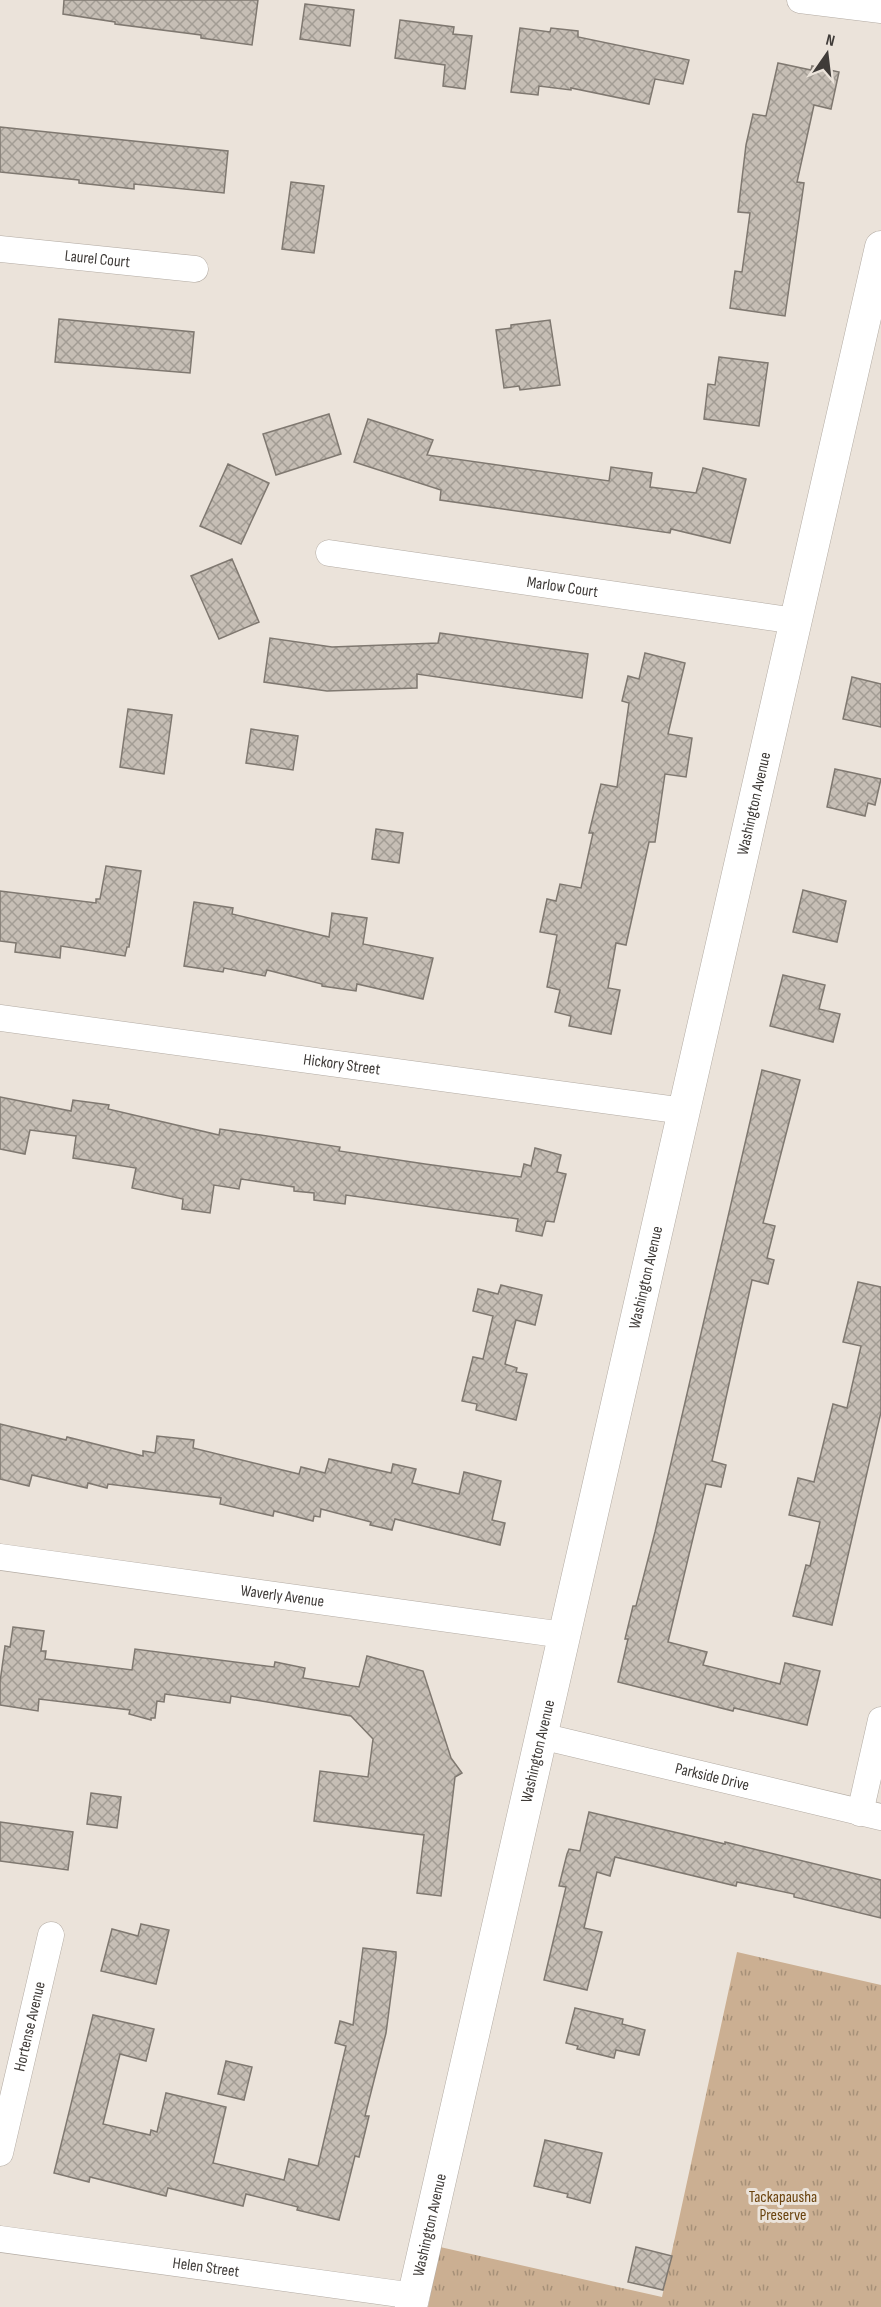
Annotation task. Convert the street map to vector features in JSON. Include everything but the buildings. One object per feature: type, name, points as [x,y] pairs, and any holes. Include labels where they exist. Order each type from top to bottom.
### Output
[{"type":"street","points":[[800,0],[881,10]]},
{"type":"street","name":"Washington Avenue","points":[[413,2302],[881,247]]},
{"type":"street","name":"Laurel Court","points":[[0,249],[195,269]]},
{"type":"street","name":"Marlow Court","points":[[329,553],[796,621]]},
{"type":"street","name":"Hickory Street","points":[[0,1018],[684,1111]]},
{"type":"street","name":"Waverly Avenue","points":[[0,1557],[564,1635]]},
{"type":"street","points":[[870,1815],[881,1720]]},
{"type":"street","name":"Parkside Drive","points":[[542,1736],[870,1815]]},
{"type":"street","name":"Hortense Avenue","points":[[0,2153],[51,1935]]},
{"type":"street","name":"Helen Street","points":[[0,2239],[413,2302]]},
{"type":"green space","name":"Tackapausha Preserve","points":[[737,1952],[881,1985],[881,2307],[428,2307],[440,2247],[662,2297]]}]
